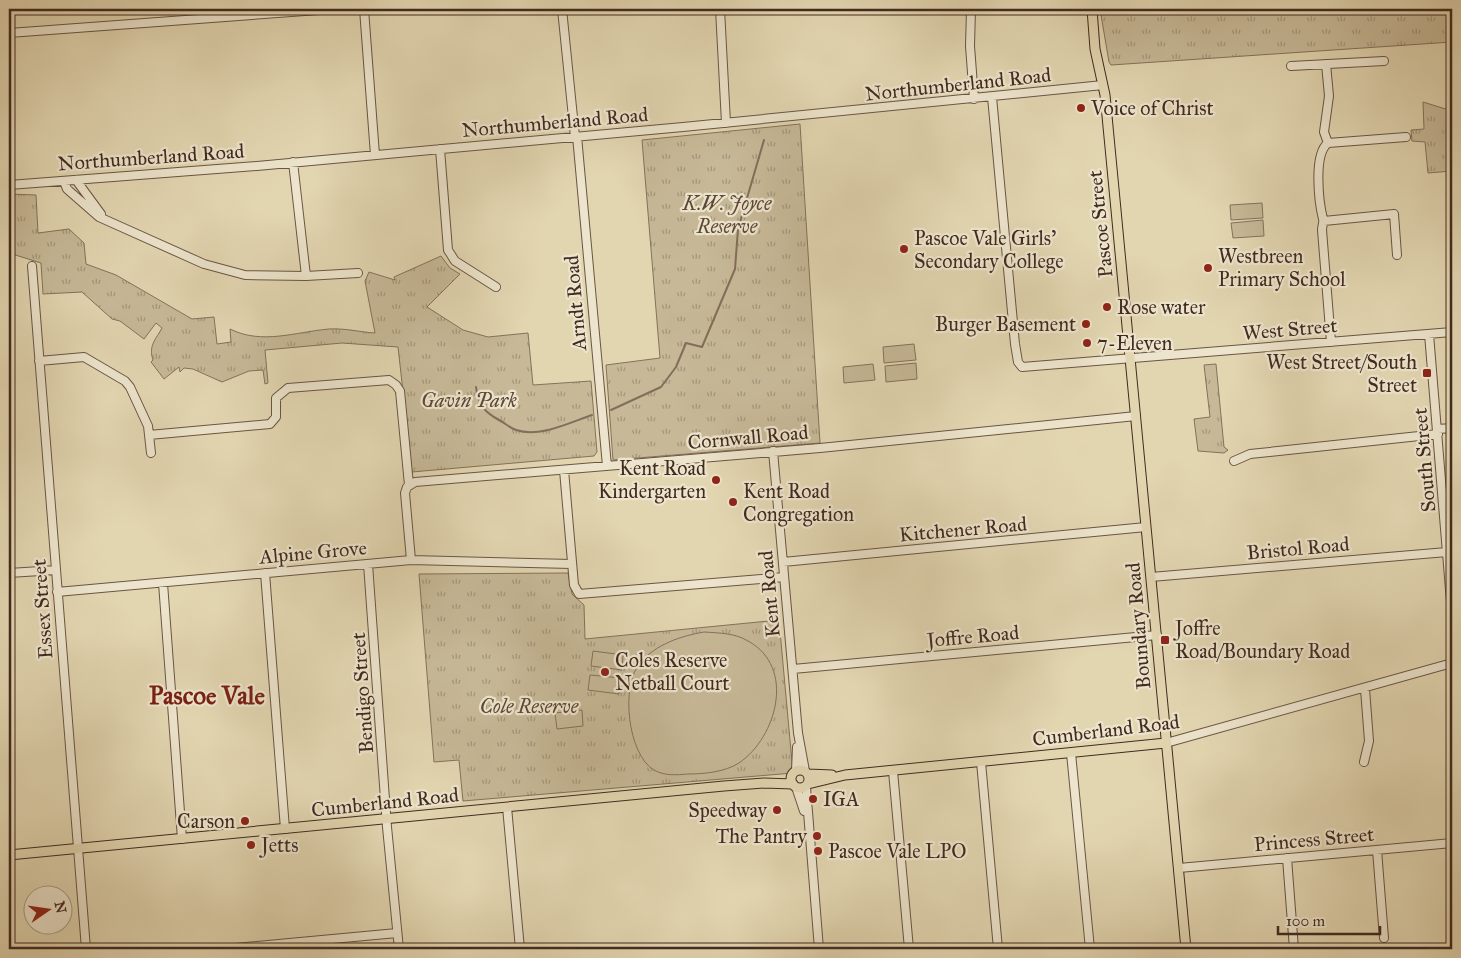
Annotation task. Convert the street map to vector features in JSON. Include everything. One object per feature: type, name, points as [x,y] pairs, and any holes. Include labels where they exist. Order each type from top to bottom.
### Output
[{"type":"main road","name":"Pascoe Street","points":[[1092,9],[1095,48],[1103,85],[1130,359]]},
{"type":"main road","name":"Boundary Road","points":[[1130,359],[1186,949]]},
{"type":"main road","name":"Cumberland Road","points":[[9,855],[1166,744]]},
{"type":"street","points":[[9,33],[332,9]]},
{"type":"street","points":[[364,9],[376,155]]},
{"type":"street","name":"Arndt Road","points":[[562,9],[576,137],[606,466]]},
{"type":"street","points":[[720,9],[726,123]]},
{"type":"street","points":[[971,9],[970,46],[974,99]]},
{"type":"street","points":[[1291,66],[1384,61]]},
{"type":"street","points":[[1326,64],[1329,96],[1324,132],[1328,143]]},
{"type":"street","name":"Northumberland Road","points":[[9,185],[576,137],[1103,85]]},
{"type":"street","name":"West Street","points":[[992,97],[1018,362],[1025,368],[1452,332]]},
{"type":"street","points":[[1331,342],[1322,230],[1324,221],[1320,211],[1318,187],[1324,148],[1328,143],[1406,137]]},
{"type":"street","points":[[440,149],[448,250],[455,261],[496,287]]},
{"type":"street","points":[[293,162],[306,276]]},
{"type":"street","points":[[76,180],[96,209],[106,219]]},
{"type":"street","points":[[64,181],[67,189],[94,214],[189,259],[220,269],[245,275],[306,276],[358,273]]},
{"type":"street","points":[[1324,221],[1394,214],[1397,254]]},
{"type":"street","name":"Essex Street","points":[[32,266],[86,949]]},
{"type":"street","name":"South Street","points":[[1429,334],[1449,522],[1447,552],[1452,614]]},
{"type":"street","points":[[39,361],[84,357],[125,381],[134,394],[148,426],[151,453]]},
{"type":"street","points":[[149,434],[270,424],[276,417],[276,398],[288,388],[389,380],[400,391],[409,485],[406,489],[405,500],[411,560]]},
{"type":"street","name":"Cornwall Road","points":[[409,485],[419,482],[773,451],[1136,416]]},
{"type":"street","points":[[1234,460],[1250,454],[1438,432],[1452,428]]},
{"type":"street","name":"Kent Road","points":[[773,451],[798,733],[800,779],[808,825],[819,949]]},
{"type":"street","points":[[564,470],[575,590],[580,594],[784,577]]},
{"type":"street","name":"Kitchener Road","points":[[783,562],[1146,527]]},
{"type":"street","name":"Bristol Road","points":[[1151,577],[1447,552]]},
{"type":"street","name":"Alpine Grove","points":[[57,592],[411,560],[572,564]]},
{"type":"street","name":"Bendigo Street","points":[[368,564],[387,819],[399,949]]},
{"type":"street","points":[[9,573],[56,570]]},
{"type":"street","points":[[265,573],[285,829]]},
{"type":"street","points":[[163,582],[182,839]]},
{"type":"street","name":"Joffre Road","points":[[792,669],[1156,635]]},
{"type":"street","name":"Cumberland Road","points":[[1166,744],[1366,689],[1452,663]]},
{"type":"street","points":[[1364,762],[1369,741],[1366,689]]},
{"type":"street","points":[[1071,753],[1090,949]]},
{"type":"street","points":[[981,762],[998,949]]},
{"type":"street","points":[[892,770],[909,949]]},
{"type":"street","points":[[507,808],[520,949]]},
{"type":"street","name":"Princess Street","points":[[1178,868],[1452,843]]},
{"type":"street","points":[[1377,850],[1384,938]]},
{"type":"street","points":[[1287,858],[1294,949]]},
{"type":"street","points":[[225,949],[397,933]]},
{"type":"street","points":[[813,949],[819,949]]},
{"type":"green space","points":[[1100,9],[1452,9],[1452,42],[1111,65]]},
{"type":"green space","points":[[1423,102],[1452,111],[1452,171],[1428,173],[1425,142],[1412,141],[1411,130],[1424,129]]},
{"type":"green space","name":"K.W. Joyce Reserve","points":[[800,124],[820,443],[613,460],[606,365],[660,358],[642,140]]},
{"type":"green space","name":"Gavin Park","points":[[9,194],[36,195],[38,233],[69,229],[84,243],[86,264],[116,275],[192,319],[214,317],[217,344],[231,342],[230,329],[242,334],[266,337],[329,329],[375,333],[365,281],[369,272],[395,280],[394,277],[441,256],[450,268],[460,274],[427,307],[463,330],[488,337],[528,333],[533,385],[591,381],[597,452],[594,456],[412,472],[398,347],[342,343],[265,350],[268,383],[265,384],[263,370],[249,371],[222,382],[193,369],[184,368],[180,372],[179,367],[164,379],[151,362],[153,360],[152,347],[162,328],[156,323],[144,339],[120,321],[112,319],[82,292],[43,294],[41,263],[9,253]]},
{"type":"green space","points":[[1262,203],[1263,218],[1231,220],[1230,205]]},
{"type":"green space","points":[[1263,220],[1264,236],[1233,238],[1231,223]]},
{"type":"green space","points":[[914,344],[916,360],[884,363],[883,347]]},
{"type":"green space","points":[[916,363],[917,379],[886,382],[885,366]]},
{"type":"green space","points":[[873,364],[875,380],[844,383],[843,367]]},
{"type":"green space","points":[[1216,364],[1224,447],[1228,450],[1224,453],[1198,451],[1194,419],[1210,417],[1204,365]]},
{"type":"green space","name":"Cole Reserve","points":[[568,573],[572,594],[584,605],[585,639],[779,620],[793,773],[463,801],[459,760],[434,762],[419,574]]},
{"type":"green space","points":[[704,632],[738,636],[763,653],[772,667],[776,684],[776,702],[771,720],[763,737],[752,751],[733,766],[707,773],[675,775],[662,773],[654,770],[645,762],[638,750],[630,719],[630,687],[634,674],[646,656],[669,642]]},
{"type":"green space","points":[[593,651],[623,655],[622,670],[591,666]]},
{"type":"green space","points":[[590,675],[621,678],[619,694],[588,690]]},
{"type":"green space","points":[[582,710],[583,726],[557,729],[555,713]]},
{"type":"waterway","points":[[611,410],[661,387],[676,367],[686,343],[702,347],[735,269],[738,229],[764,140]]},
{"type":"waterway","points":[[476,387],[480,403],[486,411],[516,430],[525,432],[545,431],[592,415]]},
{"type":"place","name":"Voice of Christ","points":[[1081,108]]},
{"type":"place","name":"Pascoe Vale Girls' Secondary College","points":[[904,249]]},
{"type":"place","name":"Westbreen Primary School","points":[[1208,268]]},
{"type":"place","name":"Rose water","points":[[1107,307]]},
{"type":"place","name":"Burger Basement","points":[[1086,324]]},
{"type":"place","name":"7-Eleven","points":[[1087,343]]},
{"type":"place","name":"West Street/South Street","points":[[1427,373]]},
{"type":"place","name":"Kent Road Kindergarten","points":[[716,480]]},
{"type":"place","name":"Kent Road Congregation","points":[[733,502]]},
{"type":"place","name":"Joffre Road/Boundary Road","points":[[1165,640]]},
{"type":"place","name":"Coles Reserve Netball Court","points":[[605,672]]},
{"type":"place","name":"IGA","points":[[813,799]]},
{"type":"place","name":"Speedway","points":[[777,810]]},
{"type":"place","name":"Carson","points":[[245,821]]},
{"type":"place","name":"The Pantry","points":[[817,836]]},
{"type":"place","name":"Jetts","points":[[251,845]]},
{"type":"place","name":"Pascoe Vale LPO","points":[[818,851]]},
{"type":"district","name":"Pascoe Vale","points":[[207,695]]}]
